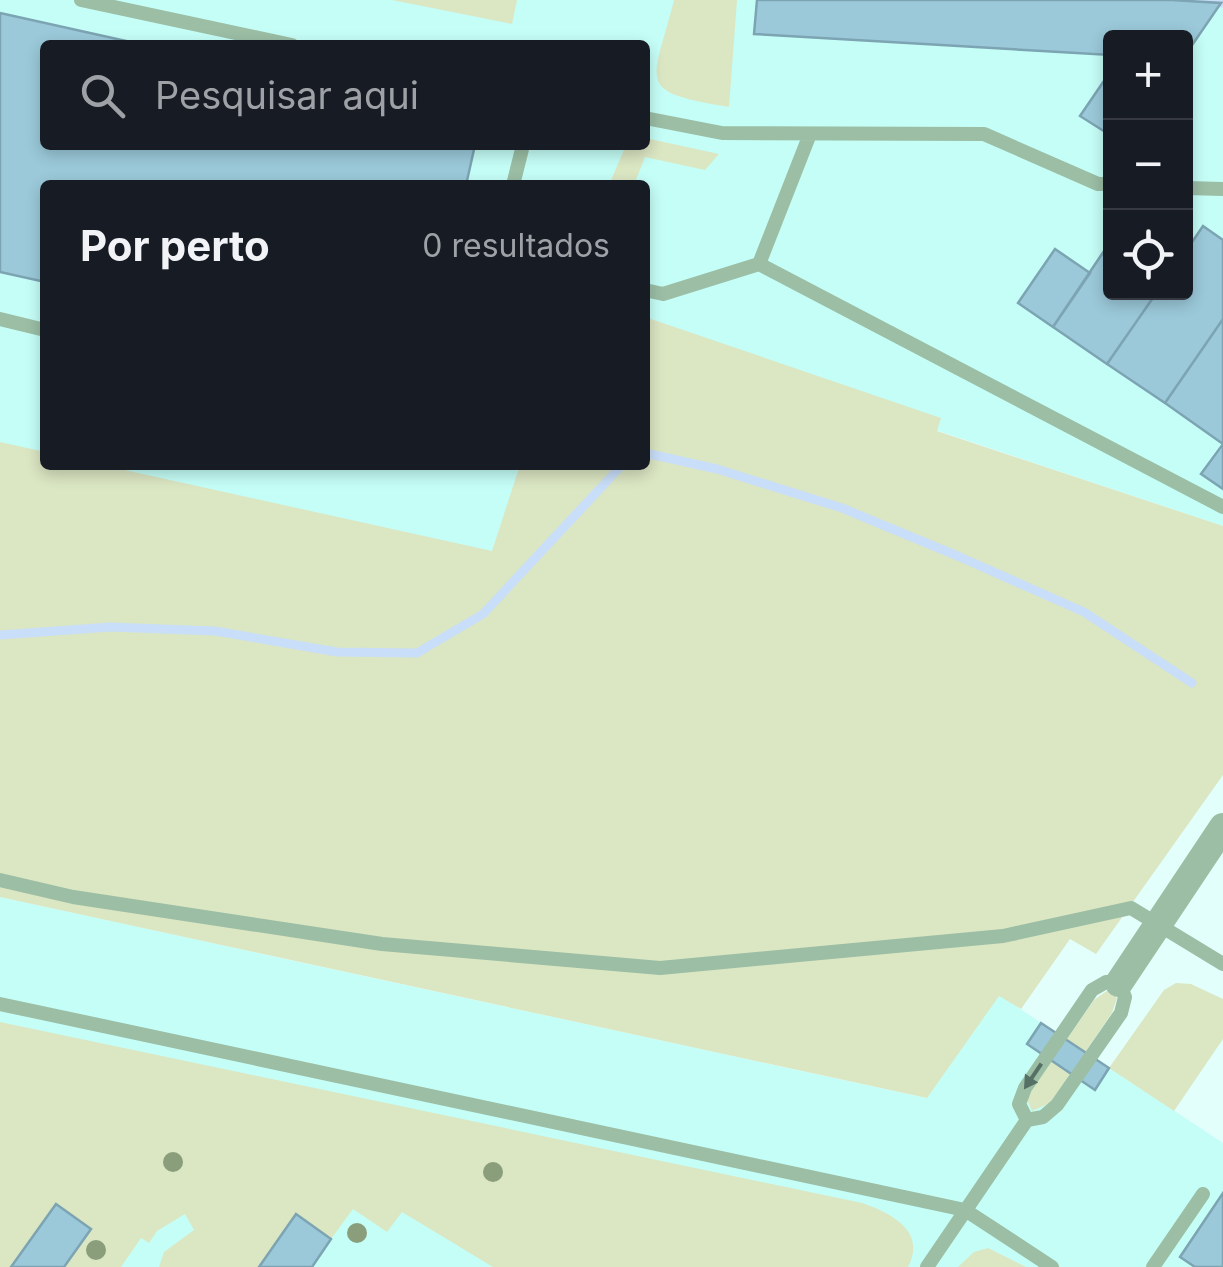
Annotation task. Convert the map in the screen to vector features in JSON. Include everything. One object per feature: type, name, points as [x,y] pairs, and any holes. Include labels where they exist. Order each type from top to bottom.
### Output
[{"type":"street","points":[[1119,984],[1223,826]]},
{"type":"lane","points":[[82,0],[269,40]]},
{"type":"lane","points":[[650,119],[722,133],[984,134],[1103,184]]},
{"type":"lane","points":[[759,264],[810,134]]},
{"type":"lane","points":[[514,180],[522,150]]},
{"type":"lane","points":[[1193,188],[1223,189]]},
{"type":"lane","points":[[650,291],[663,294],[759,264],[1223,508]]},
{"type":"lane","points":[[0,319],[40,329]]},
{"type":"lane","points":[[0,880],[73,896],[382,944],[660,968],[1003,936],[1131,908],[1223,964]]},
{"type":"lane","points":[[927,1267],[1027,1120],[1043,1117],[1057,1105],[1121,1012],[1125,998],[1119,984],[1106,982],[1092,990],[1024,1088],[1018,1104],[1027,1120]]},
{"type":"lane","points":[[0,1004],[965,1210],[1052,1267]]},
{"type":"lane","points":[[1154,1267],[1203,1194]]},
{"type":"shaded area","points":[[0,0],[1223,0],[1223,526],[650,335],[650,180],[40,180],[40,469],[0,460]]},
{"type":"shaded area","points":[[46,470],[537,470],[505,569]]},
{"type":"shaded area","points":[[0,897],[926,1098],[999,995],[1223,1143],[1223,1267],[0,1267]]},
{"type":"green space","points":[[392,0],[517,0],[512,24]]},
{"type":"green space","points":[[674,0],[737,0],[729,107],[677,95],[664,89],[658,79],[660,50]]},
{"type":"green space","points":[[650,139],[719,154],[705,170],[645,157],[636,180],[611,180],[624,150],[650,150]]},
{"type":"green space","points":[[650,319],[941,418],[937,431],[1223,526],[1223,775],[1096,954],[1070,939],[1021,1009],[999,996],[927,1098],[0,897],[0,442],[40,451],[40,470],[125,470],[492,551],[518,470],[650,470]]},
{"type":"green space","points":[[1176,983],[1191,984],[1223,999],[1223,1039],[1174,1111],[1109,1068],[1164,990]]},
{"type":"green space","points":[[1108,990],[1117,998],[1112,1013],[1050,1103],[1032,1111],[1027,1099],[1031,1091],[1094,1000]]},
{"type":"green space","points":[[0,1022],[862,1203],[903,1225],[913,1243],[913,1254],[908,1267],[493,1267],[402,1212],[387,1232],[353,1209],[331,1239],[295,1215],[259,1267],[159,1267],[164,1252],[194,1230],[185,1214],[157,1231],[149,1243],[141,1238],[121,1267],[0,1267]]},
{"type":"green space","points":[[988,1248],[1026,1267],[958,1267],[974,1252]]},
{"type":"building","points":[[757,0],[1221,3],[1193,44],[1193,30],[1103,30],[1103,55],[754,34]]},
{"type":"building","points":[[0,13],[122,40],[40,40],[40,150],[474,150],[467,180],[40,180],[40,281],[0,272]]},
{"type":"building","points":[[1103,82],[1103,131],[1080,116]]},
{"type":"building","points":[[1203,226],[1223,240],[1223,319],[1165,403],[1107,364],[1151,300],[1193,300],[1193,241]]},
{"type":"building","points":[[1055,249],[1090,273],[1053,327],[1018,303]]},
{"type":"building","points":[[1103,252],[1103,300],[1151,300],[1107,364],[1053,327]]},
{"type":"building","points":[[1223,319],[1223,444],[1165,403]]},
{"type":"building","points":[[1223,444],[1223,489],[1201,474]]},
{"type":"building","points":[[1041,1023],[1109,1068],[1095,1090],[1027,1044]]},
{"type":"building","points":[[1223,1193],[1223,1267],[1195,1267],[1180,1257]]},
{"type":"building","points":[[56,1204],[91,1229],[64,1267],[11,1267]]},
{"type":"building","points":[[296,1214],[331,1239],[312,1267],[259,1267]]},
{"type":"waterway","points":[[1172,0],[1223,3]]},
{"type":"waterway","points":[[650,454],[717,469],[842,508],[960,557],[1084,612],[1192,683]]},
{"type":"waterway","points":[[0,635],[110,627],[215,631],[337,652],[417,653],[483,614],[617,470]]}]
